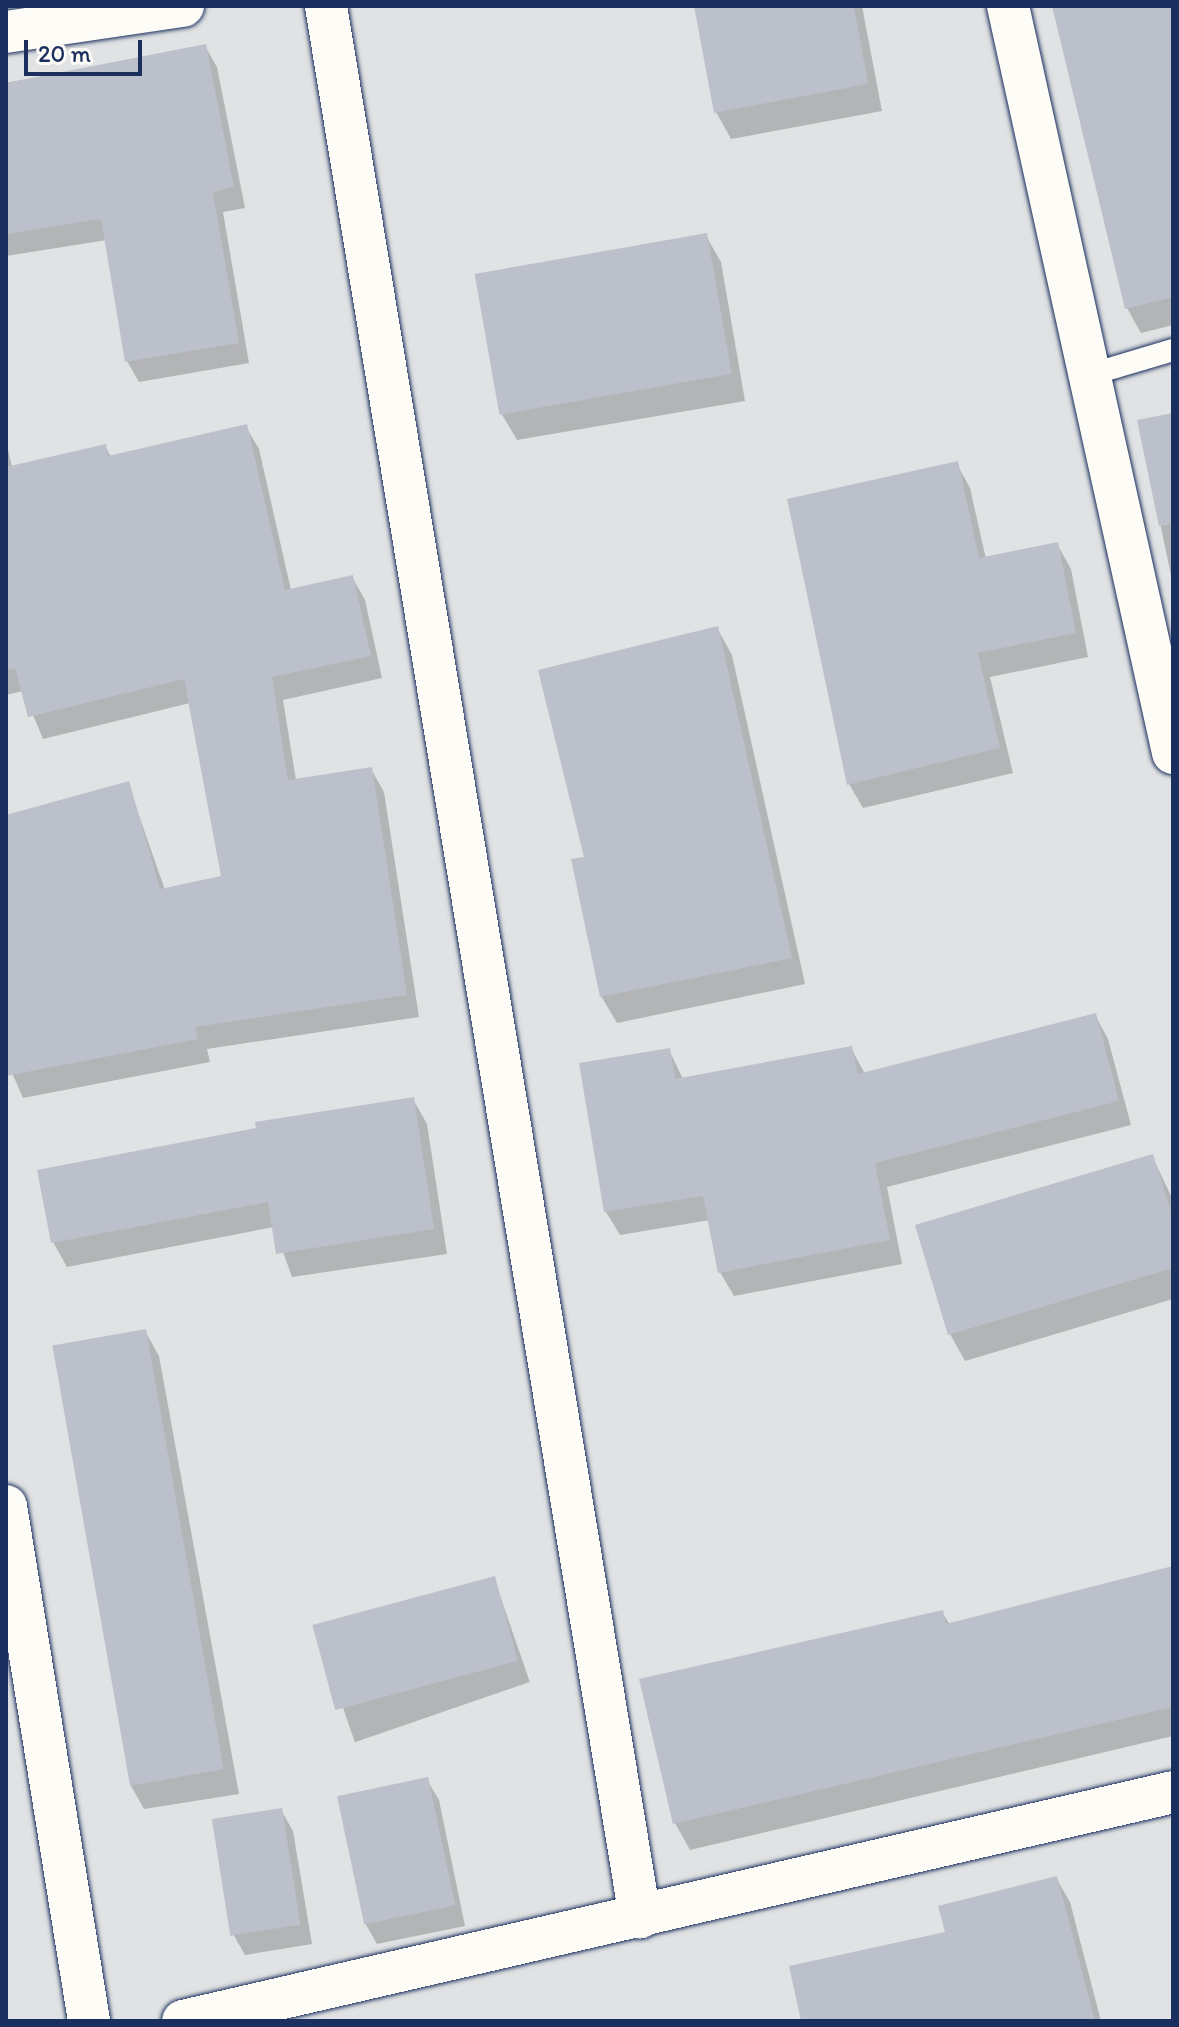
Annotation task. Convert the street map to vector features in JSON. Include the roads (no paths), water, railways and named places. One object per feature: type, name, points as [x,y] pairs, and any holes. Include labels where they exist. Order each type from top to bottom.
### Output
[{"type":"street","points":[[6,32],[183,6]]},
{"type":"street","points":[[326,6],[640,1917]]},
{"type":"street","points":[[1008,6],[1173,753]]},
{"type":"street","points":[[6,1506],[89,2021]]},
{"type":"street","points":[[183,2021],[1173,1792]]},
{"type":"lane","points":[[1089,375],[1173,350]]}]
